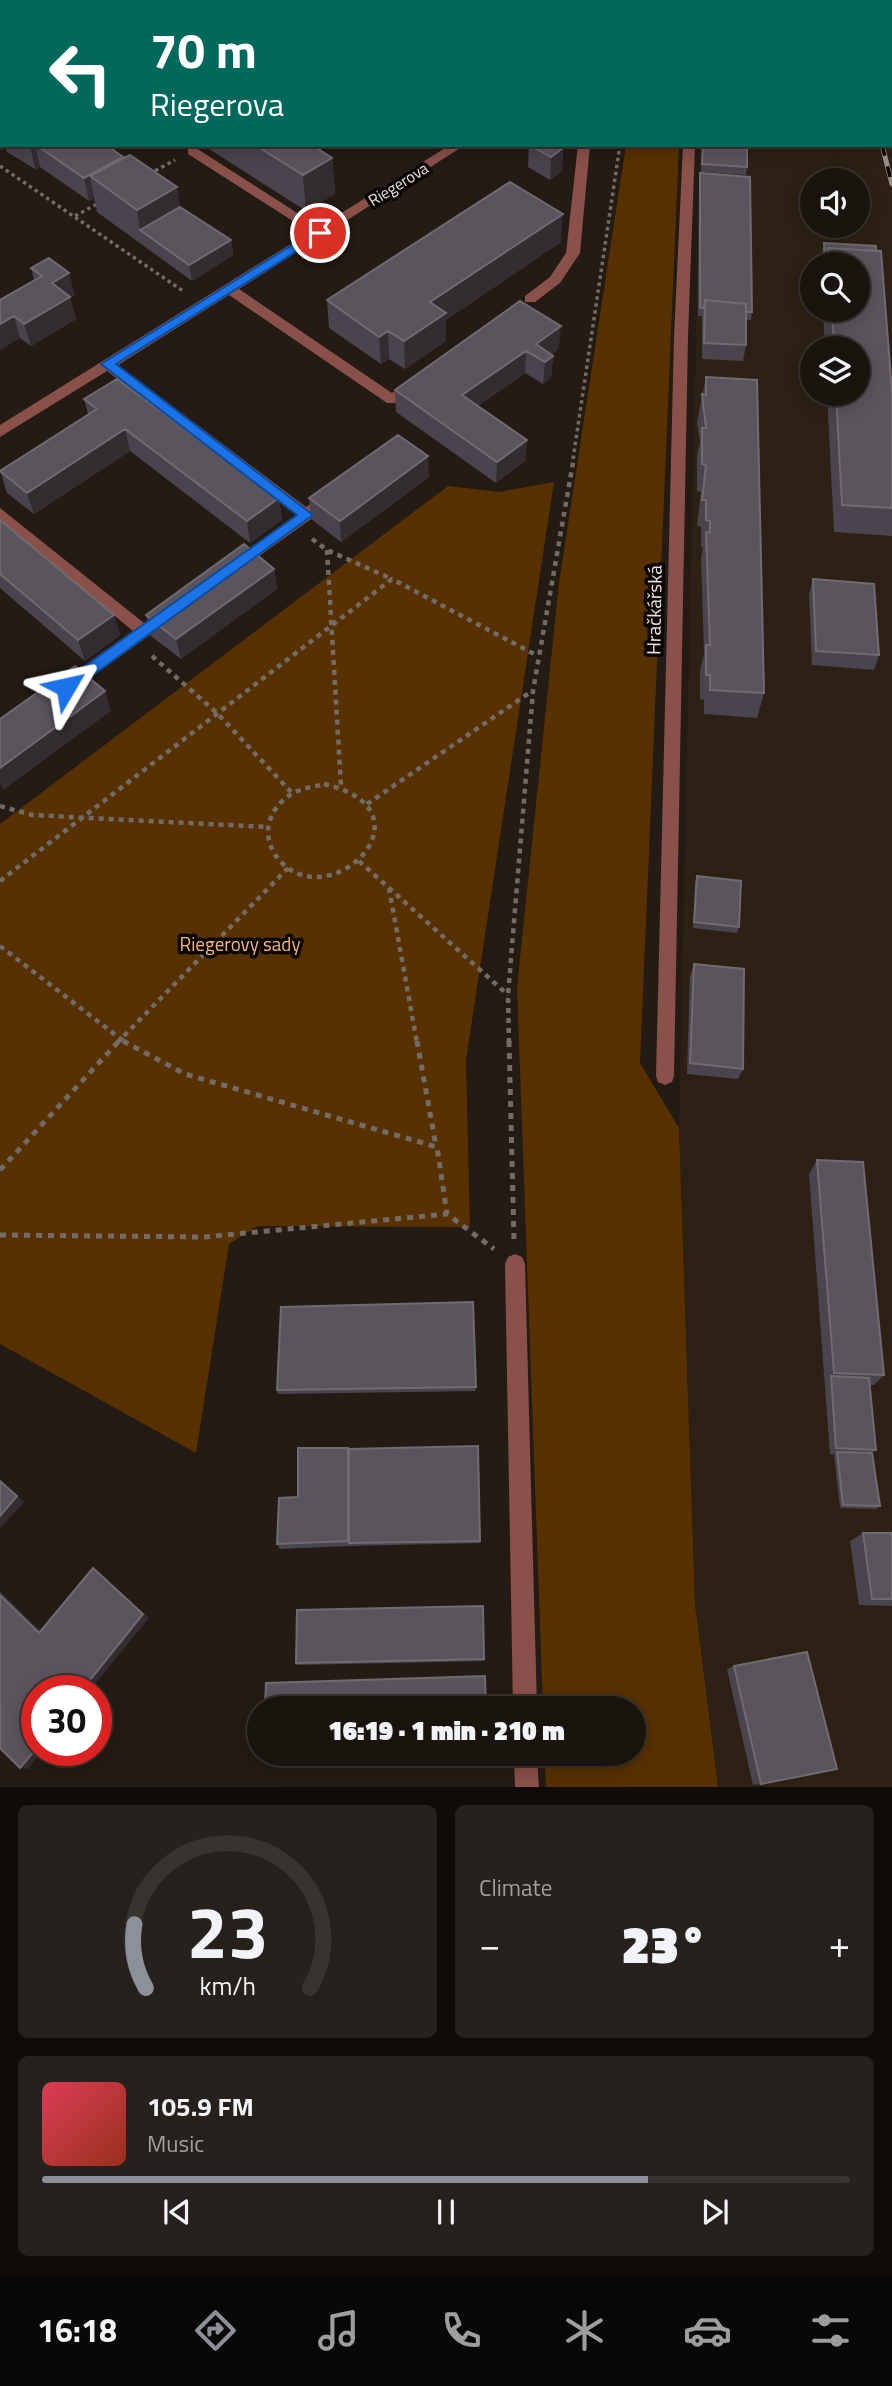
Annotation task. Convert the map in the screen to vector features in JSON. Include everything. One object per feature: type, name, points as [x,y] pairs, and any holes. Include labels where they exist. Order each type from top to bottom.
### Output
[{"type":"street","name":"Riegerova","points":[[0,432],[456,147]]},
{"type":"street","points":[[530,299],[555,280],[573,253],[584,147]]},
{"type":"street","name":"Hračkářská","points":[[665,1076],[681,337],[689,147]]},
{"type":"street","points":[[192,151],[320,233]]},
{"type":"street","points":[[229,288],[392,400],[422,380]]},
{"type":"street","points":[[107,364],[306,515]]},
{"type":"street","points":[[218,578],[348,486]]},
{"type":"street","points":[[0,513],[138,635]]},
{"type":"street","points":[[55,695],[186,600]]},
{"type":"street","points":[[515,1264],[525,1696]]},
{"type":"street","points":[[526,1766],[527,1787]]},
{"type":"path","points":[[515,1264],[508,995],[533,691],[574,456],[620,147]]},
{"type":"path","points":[[145,177],[192,151]]},
{"type":"path","points":[[0,166],[202,304]]},
{"type":"path","points":[[75,216],[110,196]]},
{"type":"path","points":[[292,525],[327,550],[392,579],[538,656]]},
{"type":"path","points":[[327,550],[341,786]]},
{"type":"path","points":[[0,881],[392,579]]},
{"type":"path","points":[[138,635],[217,713],[291,792]]},
{"type":"path","points":[[367,804],[533,691]]},
{"type":"path","points":[[324,784],[341,786],[356,793],[367,804],[374,817],[376,833],[370,848],[359,861],[343,871],[325,875],[306,874],[288,868],[275,857],[267,843],[266,827],[270,813],[291,792],[324,784]]},
{"type":"path","points":[[0,806],[32,815],[266,827]]},
{"type":"path","points":[[359,861],[508,995]]},
{"type":"path","points":[[0,1170],[120,1040],[288,868]]},
{"type":"path","points":[[389,888],[447,1214]]},
{"type":"path","points":[[0,946],[120,1040],[185,1073],[437,1147]]},
{"type":"path","points":[[0,1235],[204,1237],[447,1214],[515,1264]]},
{"type":"shaded area","points":[[700,147],[892,147],[892,1787],[718,1787],[695,1605],[679,1128]]},
{"type":"green space","points":[[626,147],[679,147],[640,1063],[679,1128],[695,1605],[718,1787],[546,1787],[545,1766],[646,1766],[646,1696],[543,1696],[517,987],[559,583]]},
{"type":"green space","name":"Riegerovy sady","points":[[554,482],[466,1060],[470,1227],[257,1226],[229,1244],[196,1453],[0,1344],[0,824],[448,486],[499,492]]},
{"type":"building","points":[[39,147],[109,147],[123,157],[84,178]]},
{"type":"building","points":[[258,147],[315,147],[332,158],[303,175]]},
{"type":"building","points":[[534,147],[563,148],[551,157]]},
{"type":"building","points":[[703,147],[747,147],[747,167],[702,164]]},
{"type":"building","points":[[130,155],[177,187],[137,210],[90,176]]},
{"type":"building","points":[[700,173],[750,177],[752,312],[746,312],[746,304],[705,300],[704,308],[700,308]]},
{"type":"building","points":[[510,182],[563,214],[430,302],[446,313],[404,341],[388,331],[379,337],[327,300]]},
{"type":"building","points":[[180,207],[231,240],[189,265],[140,230]]},
{"type":"building","points":[[824,243],[876,246],[876,251],[828,248],[825,252]]},
{"type":"building","points":[[828,248],[881,251],[892,392],[892,508],[842,505],[837,406],[870,406],[870,336],[833,336],[833,322],[870,322],[870,252],[828,252]]},
{"type":"building","points":[[49,258],[69,273],[52,283],[70,297],[24,324],[14,316],[0,324],[0,300],[42,276],[31,268]]},
{"type":"building","points":[[705,300],[746,304],[746,345],[704,343]]},
{"type":"building","points":[[520,301],[561,326],[536,344],[553,356],[545,362],[526,351],[462,395],[527,440],[497,462],[395,390]]},
{"type":"building","points":[[706,377],[757,380],[764,693],[710,690],[710,675],[706,675],[706,645],[710,645],[706,532],[710,533],[710,521],[706,520],[706,500],[702,500],[706,465],[702,464],[702,428],[706,428],[702,394],[706,395]]},
{"type":"building","points":[[117,379],[279,498],[247,521],[125,429],[27,493],[0,471],[97,409],[84,399]]},
{"type":"building","points":[[398,435],[428,456],[340,521],[309,498]]},
{"type":"building","points":[[0,520],[114,615],[78,640],[0,574]]},
{"type":"building","points":[[244,544],[274,569],[176,639],[146,615]]},
{"type":"building","points":[[813,579],[874,584],[879,655],[816,651]]},
{"type":"building","points":[[75,666],[105,691],[0,768],[0,719]]},
{"type":"building","points":[[697,876],[741,881],[739,927],[694,922]]},
{"type":"building","points":[[694,964],[744,969],[743,1069],[690,1063]]},
{"type":"building","points":[[817,1160],[863,1162],[884,1375],[834,1373]]},
{"type":"building","points":[[473,1302],[476,1387],[277,1390],[281,1307]]},
{"type":"building","points":[[831,1376],[869,1378],[876,1450],[836,1448]]},
{"type":"building","points":[[478,1446],[480,1541],[349,1543],[349,1449]]},
{"type":"building","points":[[298,1448],[348,1448],[348,1541],[277,1544],[279,1498],[298,1497]]},
{"type":"building","points":[[837,1452],[872,1453],[880,1506],[843,1505]]},
{"type":"building","points":[[0,1481],[17,1496],[0,1516]]},
{"type":"building","points":[[863,1533],[892,1533],[892,1599],[872,1599]]},
{"type":"building","points":[[93,1568],[143,1614],[94,1675],[21,1675],[20,1768],[0,1748],[0,1595],[39,1633]]},
{"type":"building","points":[[483,1606],[484,1659],[296,1663],[297,1610]]},
{"type":"building","points":[[807,1652],[837,1769],[761,1784],[734,1666]]},
{"type":"building","points":[[485,1676],[486,1696],[265,1696],[266,1683]]},
{"type":"railway","points":[[883,147],[892,184]]},
{"type":"route","points":[[66,687],[306,515],[107,364],[320,233]]}]
